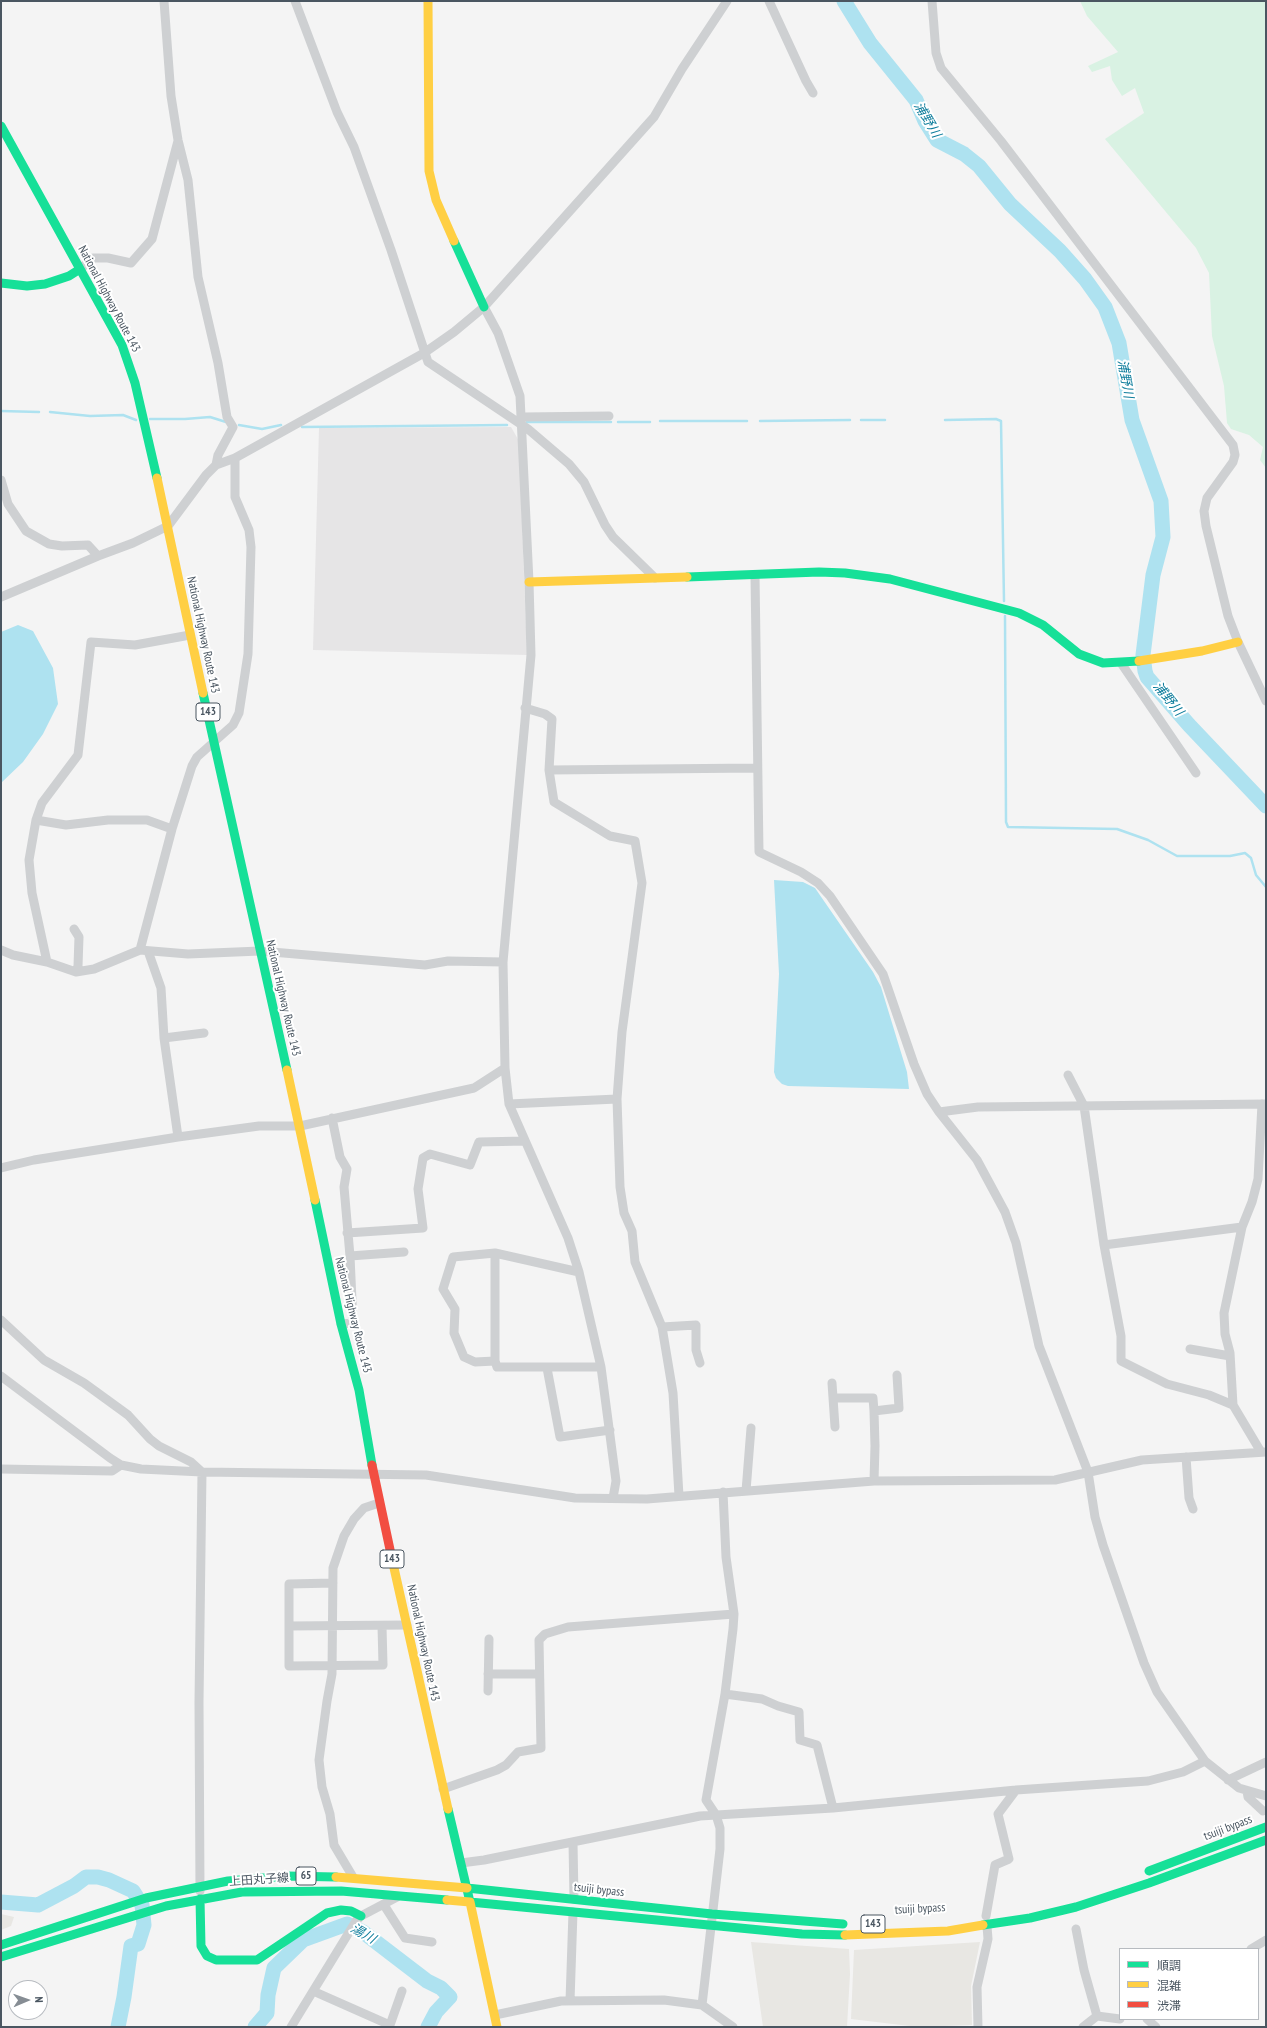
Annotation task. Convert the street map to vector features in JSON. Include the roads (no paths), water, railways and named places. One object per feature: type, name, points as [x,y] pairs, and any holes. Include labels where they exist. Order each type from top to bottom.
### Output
[{"type":"main road","points":[[428,1],[429,171],[436,200],[484,307]]},
{"type":"main road","name":"National Highway Route 143","points":[[1,126],[122,345],[129,365],[168,526],[190,635],[300,1126],[341,1324],[360,1390],[379,1503],[442,1790],[462,1863],[470,1902]]},
{"type":"main road","points":[[1,284],[27,286],[45,284],[69,276],[80,269]]},
{"type":"main road","points":[[529,582],[826,572],[845,573],[890,580],[1020,613],[1043,625],[1071,649],[1085,657],[1103,663],[1126,662],[1202,651],[1238,642]]},
{"type":"main road","name":"tsuiji bypass","points":[[1138,1875],[1266,1827]]},
{"type":"main road","name":"tsuiji bypass","points":[[470,1902],[802,1934],[867,1936],[948,1931],[987,1926],[1076,1907],[1266,1840]]},
{"type":"main road","name":"上田丸子線","points":[[1,1945],[146,1898],[200,1886],[270,1877],[353,1877],[467,1888]]},
{"type":"main road","name":"tsuiji bypass","points":[[467,1888],[712,1914],[855,1924]]},
{"type":"main road","name":"上田丸子線","points":[[1,1957],[151,1910],[200,1899],[242,1892],[300,1890],[400,1895],[470,1902]]},
{"type":"main road","points":[[200,1899],[201,1946],[207,1956],[216,1960],[257,1960],[264,1957],[327,1913],[341,1910],[351,1911],[358,1919]]},
{"type":"main road","points":[[470,1902],[497,2027]]},
{"type":"main road","points":[[972,1917],[1006,1912]]},
{"type":"street","points":[[164,1],[171,96],[178,140],[188,180],[198,277],[218,363],[227,417],[233,428],[218,455],[216,465]]},
{"type":"street","points":[[294,1],[337,112],[354,146],[418,328],[424,353],[428,362],[523,421],[577,473],[584,482],[605,525],[613,537],[655,578]]},
{"type":"street","points":[[1,598],[98,556],[133,543],[168,526],[206,475],[216,465],[235,458],[424,353],[454,332],[484,307],[654,116],[682,69],[727,1]]},
{"type":"street","points":[[768,1],[813,93]]},
{"type":"street","points":[[932,1],[936,53],[941,68],[1001,141],[1233,445],[1235,455],[1233,462],[1228,471],[1212,489],[1207,498],[1204,511],[1216,569],[1238,642],[1266,701]]},
{"type":"street","points":[[80,269],[93,258],[108,258],[131,263],[152,240],[178,140]]},
{"type":"street","points":[[484,307],[492,319],[509,362],[520,396],[523,421],[529,582],[531,655],[503,962],[505,1068],[509,1104],[568,1238],[579,1272],[601,1367],[616,1481],[613,1498]]},
{"type":"street","points":[[523,421],[609,416]]},
{"type":"street","points":[[178,1137],[164,1038],[161,988],[144,950],[172,829],[192,766],[197,757],[233,725],[239,713],[248,654],[251,547],[249,530],[235,497],[235,458]]},
{"type":"street","points":[[1,480],[8,504],[26,531],[49,544],[62,546],[88,545],[98,556]]},
{"type":"street","points":[[755,575],[756,768],[759,852],[801,872],[818,883],[830,896],[883,974],[914,1064],[928,1094],[939,1112],[977,1160],[1005,1212],[1016,1242],[1039,1346],[1088,1472],[1095,1517],[1103,1545],[1144,1663],[1157,1692],[1205,1761],[1239,1788],[1266,1796]]},
{"type":"street","points":[[47,962],[31,886],[30,860],[36,820],[42,803],[78,755],[90,642],[135,645],[190,635]]},
{"type":"street","points":[[1126,662],[1196,773]]},
{"type":"street","points":[[525,708],[546,714],[552,719],[549,770],[554,802],[610,836],[635,842],[642,883],[622,1032],[617,1099],[620,1187],[624,1213],[632,1231],[635,1262],[662,1327],[673,1393],[679,1496]]},
{"type":"street","points":[[549,770],[756,768]]},
{"type":"street","points":[[36,820],[66,825],[108,820],[147,820],[172,829]]},
{"type":"street","points":[[74,929],[79,937],[78,966],[76,972]]},
{"type":"street","points":[[1,950],[13,955],[47,962],[76,972],[94,969],[144,950],[188,954],[260,951],[425,965],[448,961],[503,962]]},
{"type":"street","points":[[164,1038],[204,1033]]},
{"type":"street","points":[[1,1168],[34,1160],[178,1137],[259,1126],[300,1126],[474,1088],[505,1068]]},
{"type":"street","points":[[1068,1075],[1084,1106],[1104,1244],[1121,1336],[1121,1361],[1167,1384],[1209,1395],[1233,1405]]},
{"type":"street","points":[[509,1104],[617,1099]]},
{"type":"street","points":[[1,1376],[121,1465],[156,1471],[373,1473],[426,1475],[554,1496],[647,1499],[874,1481],[1054,1480],[1142,1460],[1264,1452],[1233,1405],[1230,1356],[1224,1313],[1242,1227],[1252,1202],[1258,1179],[1264,1104],[978,1107],[939,1112]]},
{"type":"street","points":[[332,1118],[340,1157],[347,1169],[344,1186],[350,1256],[353,1323],[341,1324]]},
{"type":"street","points":[[348,1233],[423,1228],[418,1189],[423,1158],[430,1154],[470,1166],[480,1142],[525,1141]]},
{"type":"street","points":[[1104,1244],[1242,1227]]},
{"type":"street","points":[[350,1256],[404,1252]]},
{"type":"street","points":[[495,1362],[475,1362],[464,1357],[454,1333],[455,1309],[443,1289],[453,1257],[495,1253],[579,1272]]},
{"type":"street","points":[[495,1253],[495,1362],[497,1367],[601,1367]]},
{"type":"street","points":[[1,1320],[44,1360],[84,1383],[128,1415],[150,1439],[191,1462],[202,1472],[199,1702],[200,1899]]},
{"type":"street","points":[[662,1327],[696,1325],[696,1350],[700,1364]]},
{"type":"street","points":[[1190,1349],[1230,1356]]},
{"type":"street","points":[[547,1368],[560,1437],[610,1430]]},
{"type":"street","points":[[874,1411],[899,1408],[897,1375]]},
{"type":"street","points":[[832,1383],[835,1427]]},
{"type":"street","points":[[833,1398],[873,1398],[876,1446],[874,1481]]},
{"type":"street","points":[[746,1491],[751,1428]]},
{"type":"street","points":[[1186,1457],[1189,1498],[1193,1509]]},
{"type":"street","points":[[1,1469],[112,1471],[121,1465]]},
{"type":"street","points":[[702,2005],[720,1848],[720,1828],[716,1815],[706,1800],[725,1694],[734,1614],[726,1557],[723,1492]]},
{"type":"street","points":[[353,1877],[334,1845],[330,1814],[322,1787],[319,1760],[332,1666],[332,1568],[344,1536],[354,1519],[364,1508],[379,1503]]},
{"type":"street","points":[[333,1583],[289,1584],[289,1666],[383,1665],[382,1626]]},
{"type":"street","points":[[442,1790],[497,1770],[506,1765],[518,1752],[541,1748],[539,1640],[545,1634],[568,1627],[734,1614]]},
{"type":"street","points":[[289,1626],[407,1625]]},
{"type":"street","points":[[488,1691],[489,1639]]},
{"type":"street","points":[[488,1674],[539,1674]]},
{"type":"street","points":[[725,1694],[762,1699],[778,1706],[799,1712],[800,1740],[818,1745],[833,1808]]},
{"type":"street","points":[[462,1863],[700,1816],[833,1808],[1016,1790],[1148,1781],[1183,1772],[1205,1761]]},
{"type":"street","points":[[1228,1780],[1266,1762]]},
{"type":"street","points":[[986,1916],[995,1864],[1009,1858],[998,1814],[1016,1790]]},
{"type":"street","points":[[1247,1791],[1248,1797],[1262,1811]]},
{"type":"street","points":[[573,1842],[574,1899]]},
{"type":"street","points":[[292,2027],[358,1919],[400,1895]]},
{"type":"street","points":[[384,1905],[405,1938],[432,1942]]},
{"type":"street","points":[[570,2001],[573,1912]]},
{"type":"street","points":[[978,2027],[977,1987],[988,1939],[987,1926]]},
{"type":"street","points":[[1076,1929],[1084,1970],[1097,2016]]},
{"type":"street","points":[[1253,1948],[1266,1940]]},
{"type":"street","points":[[313,1991],[390,2025],[402,1991]]},
{"type":"street","points":[[495,2015],[570,2001],[664,2000],[702,2005],[734,2027]]},
{"type":"street","points":[[1083,2027],[1097,2016],[1119,2019]]},
{"type":"street","points":[[1148,2020],[1156,2027]]},
{"type":"water","points":[[18,625],[33,631],[53,668],[58,704],[43,734],[23,762],[1,783],[1,632]]},
{"type":"water","points":[[774,880],[803,882],[815,888],[873,972],[881,987],[907,1072],[909,1089],[788,1086],[782,1084],[776,1078],[774,1072],[779,974]]},
{"type":"waterway","name":"浦野川","points":[[844,1],[870,43],[916,100],[925,121],[937,140],[964,154],[979,166],[1010,204],[1060,251],[1085,279],[1105,307],[1119,343],[1132,420],[1161,501],[1163,537],[1153,575],[1143,655],[1145,671],[1147,677],[1189,725],[1266,806]]},
{"type":"waterway","points":[[1,411],[39,412]]},
{"type":"waterway","points":[[50,412],[90,416],[123,415],[136,420]]},
{"type":"waterway","points":[[150,419],[210,417],[226,422]]},
{"type":"waterway","points":[[945,420],[996,419],[1001,421],[1004,601]]},
{"type":"waterway","points":[[760,421],[850,420]]},
{"type":"waterway","points":[[861,420],[885,420]]},
{"type":"waterway","points":[[660,421],[747,421]]},
{"type":"waterway","points":[[527,422],[611,422]]},
{"type":"waterway","points":[[618,422],[650,422]]},
{"type":"waterway","points":[[239,425],[262,429],[281,425]]},
{"type":"waterway","points":[[302,427],[507,425]]},
{"type":"waterway","points":[[1005,616],[1006,822],[1008,827],[1117,829],[1148,840],[1177,856],[1230,856],[1245,853],[1251,858],[1256,875],[1266,887]]},
{"type":"waterway","name":"湯川","points":[[1,1902],[38,1905],[74,1886],[86,1877],[98,1877],[109,1880],[133,1891],[142,1905],[144,1925],[138,1944],[131,1946],[118,2027]]},
{"type":"waterway","name":"湯川","points":[[255,2027],[267,2013],[268,1995],[274,1968],[303,1940],[347,1924],[363,1932],[427,1981],[441,1988],[450,1997],[436,2012],[428,2027]]}]
